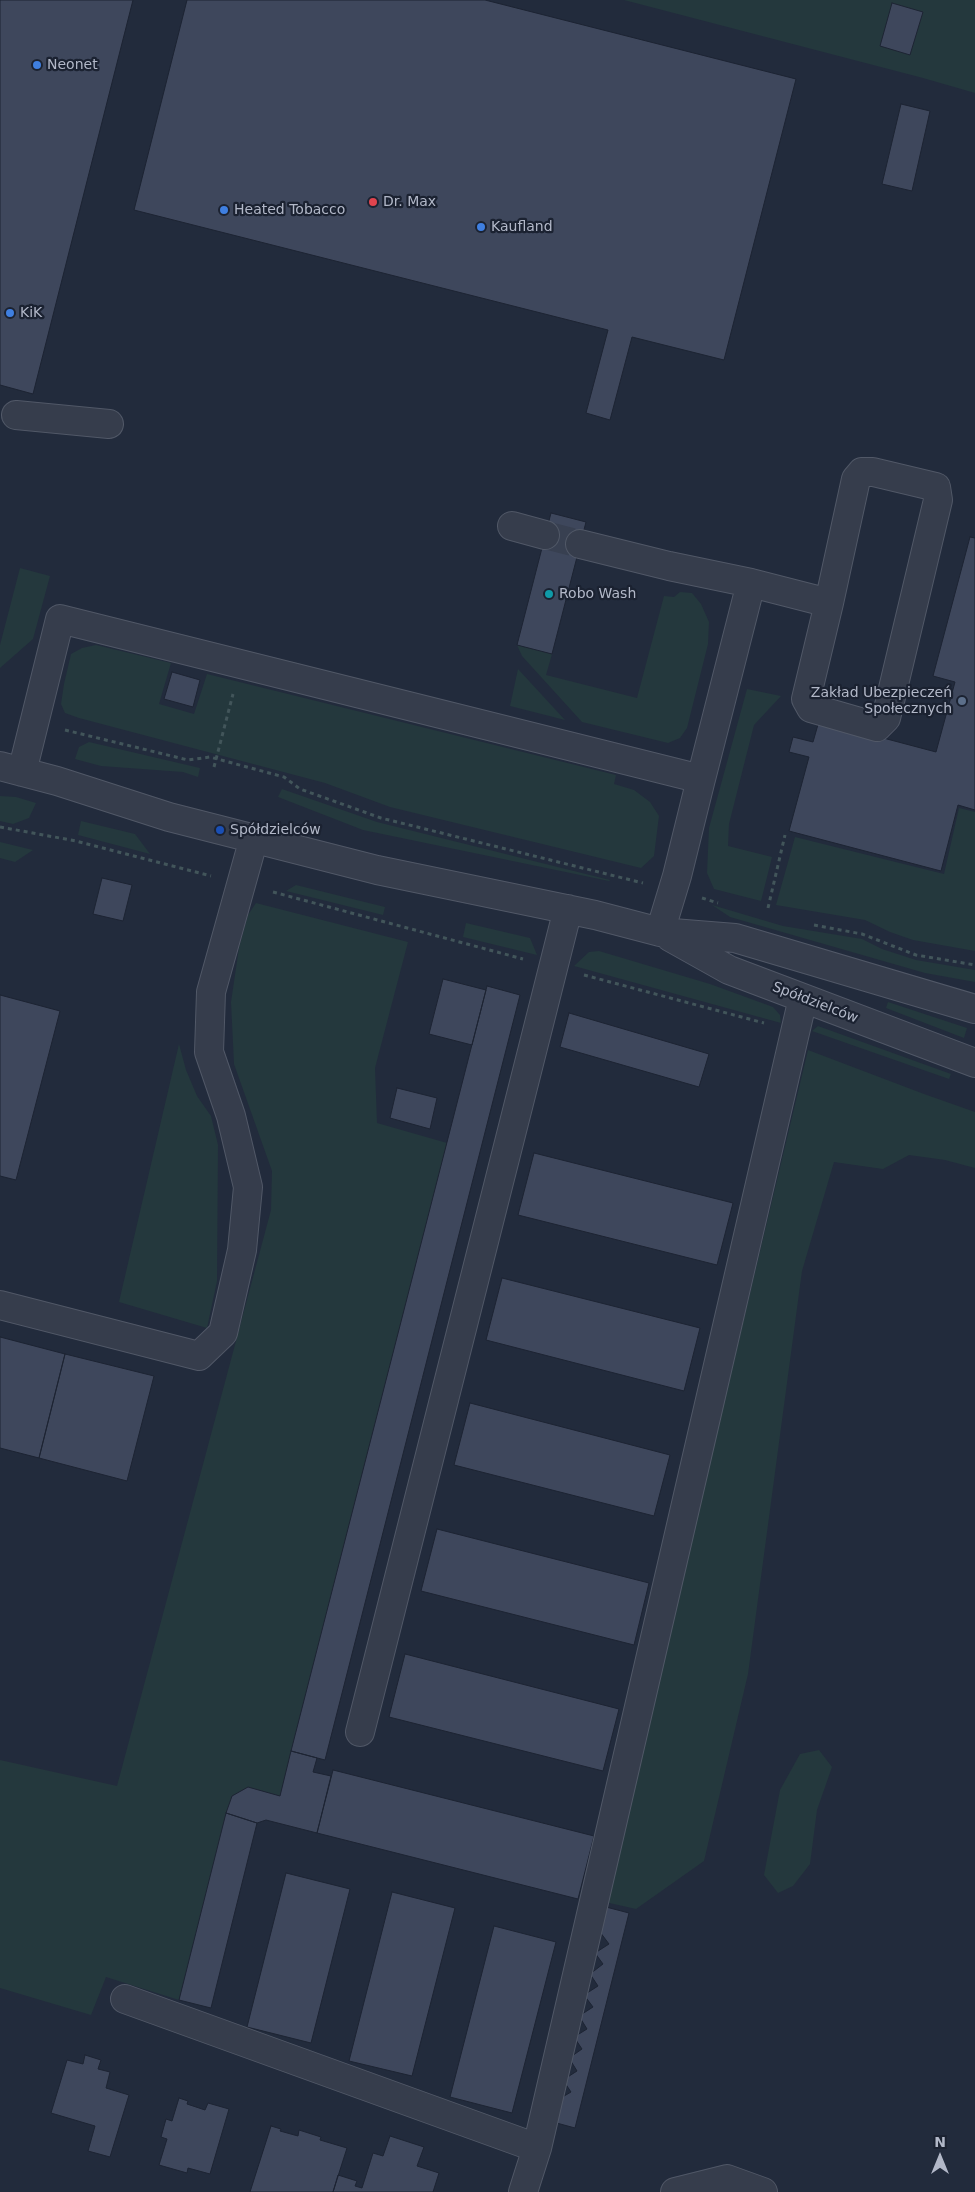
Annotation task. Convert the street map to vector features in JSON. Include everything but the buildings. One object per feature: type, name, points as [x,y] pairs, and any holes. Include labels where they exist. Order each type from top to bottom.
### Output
[{"type":"street","points":[[16,414],[109,424]]},
{"type":"street","points":[[862,472],[874,472],[936,487],[938,500],[886,718],[877,726],[811,708],[806,699],[830,603],[856,479],[862,472]]},
{"type":"street","points":[[512,526],[545,535]]},
{"type":"street","points":[[580,544],[830,603]]},
{"type":"street","points":[[660,932],[751,583]]},
{"type":"street","points":[[11,769],[34,721],[60,619],[701,779]]},
{"type":"street","name":"Spółdzielców","points":[[11,769],[57,781],[169,817],[377,870],[568,909],[660,932],[735,938],[975,1009]]},
{"type":"street","points":[[0,1305],[199,1356],[223,1333],[242,1250],[248,1188],[231,1116],[209,1052],[211,992],[254,838]]},
{"type":"street","points":[[360,1732],[568,909]]},
{"type":"street","name":"Spółdzielców","points":[[660,932],[729,970],[975,1062]]},
{"type":"street","points":[[523,2192],[537,2148],[803,998]]},
{"type":"street","points":[[126,1999],[537,2148]]},
{"type":"street","points":[[675,2192],[727,2179],[763,2192]]},
{"type":"path","points":[[214,767],[240,665]]},
{"type":"path","points":[[34,721],[188,760],[210,757],[284,777],[300,789],[381,818],[720,903]]},
{"type":"path","points":[[0,827],[76,841],[794,1031]]},
{"type":"path","points":[[768,908],[785,835]]},
{"type":"path","points":[[805,924],[862,934],[916,955],[975,965]]},
{"type":"green space","points":[[624,0],[975,0],[975,93],[923,78]]},
{"type":"green space","points":[[20,568],[50,576],[33,639],[0,668],[0,645]]},
{"type":"green space","points":[[680,592],[692,593],[701,604],[709,622],[708,644],[687,728],[680,738],[668,743],[582,722],[522,656],[517,645],[552,654],[546,675],[637,698],[664,596],[674,597]]},
{"type":"green space","points":[[96,645],[171,663],[159,704],[194,714],[207,674],[616,775],[614,784],[634,790],[650,802],[659,816],[654,856],[641,868],[390,807],[325,783],[65,713],[61,704],[71,654],[82,648]]},
{"type":"green space","points":[[518,669],[565,720],[510,706]]},
{"type":"green space","points":[[747,689],[781,696],[754,725],[729,824],[728,846],[772,857],[761,901],[714,889],[707,873],[709,828]]},
{"type":"green space","points":[[89,742],[200,768],[198,777],[183,772],[101,766],[75,759],[79,747]]},
{"type":"green space","points":[[282,789],[377,822],[610,880],[363,830],[278,797]]},
{"type":"green space","points":[[0,796],[16,797],[36,803],[29,818],[13,824],[0,821]]},
{"type":"green space","points":[[959,808],[975,812],[975,951],[913,940],[865,920],[776,905],[795,837],[944,874]]},
{"type":"green space","points":[[81,821],[135,834],[150,854],[78,835]]},
{"type":"green space","points":[[0,842],[33,850],[15,862],[0,858]]},
{"type":"green space","points":[[296,885],[385,907],[383,915],[286,891]]},
{"type":"green space","points":[[256,903],[408,942],[375,1068],[377,1123],[447,1143],[280,1796],[248,1787],[232,1796],[179,2000],[106,1977],[91,2015],[0,1988],[0,1760],[117,1786],[271,1210],[272,1171],[234,1064],[231,1002],[239,948],[248,915]]},
{"type":"green space","points":[[712,905],[783,926],[862,939],[882,949],[916,960],[975,970],[975,982],[925,973],[730,917]]},
{"type":"green space","points":[[466,923],[530,938],[537,955],[463,937]]},
{"type":"green space","points":[[599,951],[710,984],[773,1007],[780,1015],[781,1023],[574,966],[589,952]]},
{"type":"green space","points":[[888,1002],[967,1028],[964,1038],[886,1008]]},
{"type":"green space","points":[[818,1026],[951,1074],[949,1079],[812,1031]]},
{"type":"green space","points":[[179,1044],[186,1070],[197,1096],[211,1116],[218,1145],[217,1281],[207,1328],[119,1302]]},
{"type":"green space","points":[[808,1050],[975,1112],[975,1168],[945,1160],[909,1155],[883,1169],[834,1162],[802,1271],[748,1674],[704,1861],[636,1909],[605,1902]]},
{"type":"green space","points":[[819,1750],[832,1767],[817,1810],[810,1864],[793,1886],[778,1893],[764,1875],[780,1790],[800,1754]]},
{"type":"tunnel","points":[[545,535],[580,544]]},
{"type":"place","name":"Neonet","points":[[37,65]]},
{"type":"place","name":"Dr. Max","points":[[373,202]]},
{"type":"place","name":"Heated Tobacco","points":[[224,210]]},
{"type":"place","name":"Kaufland","points":[[481,227]]},
{"type":"place","name":"KiK","points":[[10,313]]},
{"type":"place","name":"Robo Wash","points":[[549,594]]},
{"type":"place","name":"Zakład Ubezpieczeń Społecznych","points":[[962,701]]},
{"type":"place","name":"Spółdzielców","points":[[220,830]]}]
